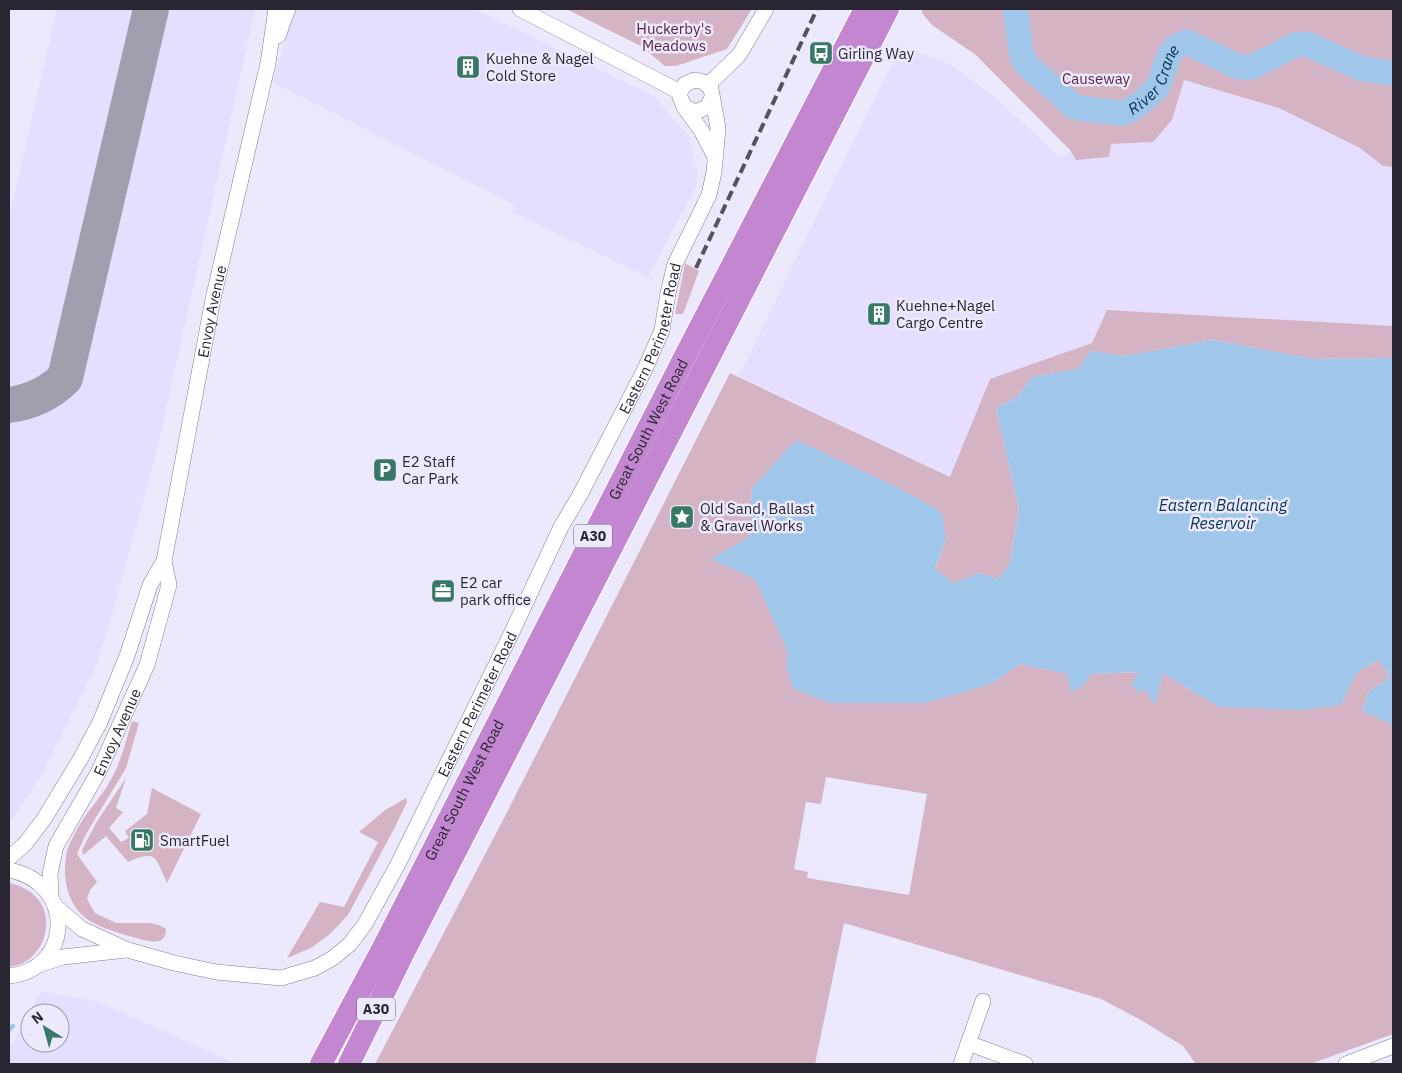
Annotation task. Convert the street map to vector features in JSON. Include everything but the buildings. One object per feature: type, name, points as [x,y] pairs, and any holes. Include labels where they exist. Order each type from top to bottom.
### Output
[{"type":"highway","name":"Great South West Road","points":[[322,1064],[865,9]]},
{"type":"highway","name":"Great South West Road","points":[[348,1064],[888,9]]},
{"type":"street","name":"Envoy Avenue","points":[[9,858],[25,844],[44,819],[81,758],[100,722],[127,656],[150,584],[164,561],[213,299],[268,63],[276,9]]},
{"type":"street","name":"Envoy Avenue","points":[[268,63],[288,9]]},
{"type":"street","points":[[520,9],[682,99],[693,111],[698,112],[707,107],[710,92],[739,55],[766,9]]},
{"type":"street","points":[[710,92],[700,80],[690,81],[685,84],[682,99],[716,159]]},
{"type":"street","name":"Eastern Perimeter Road","points":[[9,870],[33,877],[44,887],[53,902],[82,929],[128,950],[174,963],[216,972],[281,978],[315,968],[333,958],[350,944],[365,924],[398,864],[521,614],[561,527],[581,493],[645,369],[662,330],[675,264],[709,195],[716,159],[718,128],[710,92]]},
{"type":"street","name":"Envoy Avenue","points":[[32,968],[47,956],[54,944],[58,929],[50,874],[56,846],[98,773],[147,665],[169,585],[164,561]]},
{"type":"street","name":"Eastern Perimeter Road","points":[[32,968],[63,957],[128,950]]},
{"type":"street","points":[[9,976],[32,968]]},
{"type":"street","points":[[9,985],[32,968]]},
{"type":"street","points":[[961,1064],[983,1001]]},
{"type":"street","points":[[968,1044],[1025,1064]]},
{"type":"street","points":[[1346,1064],[1393,1046]]},
{"type":"shaded area","points":[[57,9],[255,9],[156,454],[111,618],[96,666],[42,774],[9,824],[9,218]]},
{"type":"shaded area","points":[[295,9],[474,9],[656,97],[688,135],[697,171],[696,187],[648,277],[512,212],[515,205],[272,82]]},
{"type":"shaded area","points":[[901,46],[950,64],[997,99],[1061,158],[1070,151],[1076,160],[1111,144],[1153,142],[1172,120],[1183,80],[1279,108],[1360,148],[1383,166],[1393,167],[1393,326],[1107,310],[1092,343],[990,379],[951,477],[739,376]]},
{"type":"shaded area","points":[[42,991],[99,1002],[237,1064],[9,1064],[9,1049],[20,1030],[20,1053],[70,1053],[70,1003],[35,1003]]},
{"type":"green space","name":"Huckerby's Meadows","points":[[566,9],[752,9],[727,49],[676,66],[665,66],[641,46]]},
{"type":"green space","name":"Causeway","points":[[922,9],[1393,9],[1393,167],[1383,166],[1360,148],[1279,108],[1184,80],[1172,120],[1153,142],[1111,144],[1109,157],[1076,160],[1070,150],[976,55],[932,25],[922,13]]},
{"type":"green space","points":[[685,263],[699,271],[683,314],[675,314]]},
{"type":"green space","points":[[1107,310],[1393,326],[1393,358],[1313,359],[1212,340],[1125,356],[1090,351],[1078,369],[1032,377],[1018,396],[996,409],[1019,509],[1010,563],[998,579],[979,573],[954,583],[935,570],[946,540],[752,488],[749,537],[755,579],[787,650],[787,667],[991,684],[1020,664],[1066,673],[1084,685],[1091,674],[1140,672],[1145,689],[1155,705],[1163,673],[1219,707],[1341,705],[1357,672],[1379,660],[1390,677],[1369,691],[1362,710],[1393,725],[1393,1034],[1310,1064],[1196,1064],[1183,1046],[1141,1020],[1101,999],[844,923],[815,1064],[375,1064],[502,822],[730,373],[950,477],[990,379],[1092,343]],"holes":[[[826,777],[927,794],[909,895],[807,878],[808,872],[794,869],[806,802],[821,804]]]},
{"type":"green space","points":[[132,721],[139,723],[126,768],[86,834],[77,854],[97,882],[90,890],[87,899],[95,913],[116,923],[149,923],[166,929],[163,939],[154,942],[106,929],[83,916],[72,901],[65,875],[66,857],[70,843],[83,819],[112,778]]},
{"type":"green space","points":[[126,778],[116,808],[123,812],[109,828],[121,842],[129,838],[125,831],[147,814],[152,788],[201,814],[167,883],[154,858],[145,856],[128,862],[106,836],[83,855],[82,850],[96,823]]},
{"type":"green space","points":[[406,798],[407,802],[395,827],[348,915],[330,934],[311,948],[287,958],[320,902],[344,907],[378,842],[359,832],[385,810]]},
{"type":"green space","points":[[9,883],[22,887],[34,895],[41,905],[46,927],[44,939],[31,958],[21,964],[9,967]]},
{"type":"water","name":"Eastern Balancing Reservoir","points":[[1212,340],[1313,359],[1393,358],[1393,725],[1362,711],[1369,691],[1390,677],[1379,660],[1357,672],[1341,705],[1301,710],[1219,707],[1163,673],[1155,706],[1145,689],[1139,693],[1131,685],[1139,672],[1091,674],[1084,685],[1071,692],[1066,673],[1020,664],[991,684],[925,703],[830,703],[792,688],[787,667],[787,650],[755,579],[711,559],[749,537],[752,488],[796,440],[905,491],[942,513],[946,540],[935,569],[954,583],[979,573],[998,579],[1010,563],[1019,509],[996,409],[1018,396],[1032,377],[1078,369],[1090,351],[1125,356]]},
{"type":"waterway","name":"River Crane","points":[[1015,9],[1022,57],[1027,65],[1076,108],[1123,113],[1132,109],[1148,97],[1159,84],[1170,53],[1174,48],[1187,42],[1238,67],[1252,67],[1297,44],[1307,44],[1362,69],[1393,73]]},
{"type":"waterway","points":[[9,1030],[13,1026]]},
{"type":"taxiway","points":[[9,405],[25,402],[40,396],[65,378],[151,9]]},
{"type":"railway","points":[[696,268],[817,9]]},
{"type":"place","name":"Girling Way","points":[[821,53]]},
{"type":"place","name":"Kuehne & Nagel Cold Store","points":[[468,67]]},
{"type":"place","name":"Kuehne+Nagel Cargo Centre","points":[[879,314]]},
{"type":"place","name":"E2 Staff Car Park","points":[[385,470]]},
{"type":"place","name":"Old Sand, Ballast & Gravel Works","points":[[682,517]]},
{"type":"place","name":"E2 car park office","points":[[443,591]]},
{"type":"place","name":"SmartFuel","points":[[142,840]]}]
